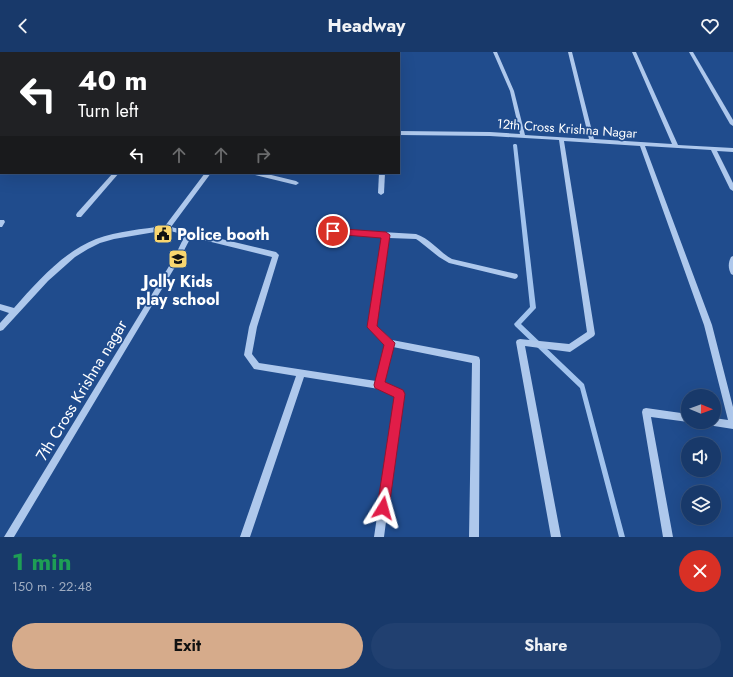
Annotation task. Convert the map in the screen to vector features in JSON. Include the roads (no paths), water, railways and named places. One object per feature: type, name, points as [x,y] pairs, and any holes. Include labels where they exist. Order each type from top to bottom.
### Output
[{"type":"street","points":[[495,52],[512,91],[523,136]]},
{"type":"street","points":[[570,52],[592,141]]},
{"type":"street","points":[[634,52],[676,146]]},
{"type":"street","points":[[691,52],[733,124]]},
{"type":"street","name":"12th Cross Krishna Nagar","points":[[400,133],[490,134],[733,150]]},
{"type":"street","points":[[556,537],[520,342],[570,348],[591,334],[562,139]]},
{"type":"street","points":[[642,144],[708,325],[733,424],[721,423]]},
{"type":"street","points":[[713,148],[733,189]]},
{"type":"street","points":[[79,215],[115,174]]},
{"type":"street","points":[[167,228],[207,174]]},
{"type":"street","points":[[259,174],[296,183]]},
{"type":"street","points":[[381,193],[382,174]]},
{"type":"street","points":[[0,222],[2,222],[0,225]]},
{"type":"street","points":[[0,328],[15,311],[76,252],[98,240],[167,228],[276,255],[254,327],[248,355],[257,366],[379,385],[399,394],[379,537]]},
{"type":"street","points":[[333,231],[416,237],[424,240],[441,257],[451,261],[515,276]]},
{"type":"street","name":"7th Cross Krishna nagar","points":[[8,537],[176,260],[189,234]]},
{"type":"street","points":[[386,235],[372,327],[390,343],[476,360],[474,537]]},
{"type":"street","points":[[733,259],[731,264],[733,272]]},
{"type":"street","points":[[0,308],[15,311]]},
{"type":"street","points":[[379,385],[390,343]]},
{"type":"street","points":[[245,537],[302,373]]},
{"type":"street","points":[[668,537],[658,488],[646,412],[681,417]]},
{"type":"waterway","points":[[515,145],[533,308],[517,324],[582,386],[622,537]]},
{"type":"place","name":"Police booth","points":[[163,234]]},
{"type":"place","name":"Jolly Kids play school","points":[[178,259]]}]
